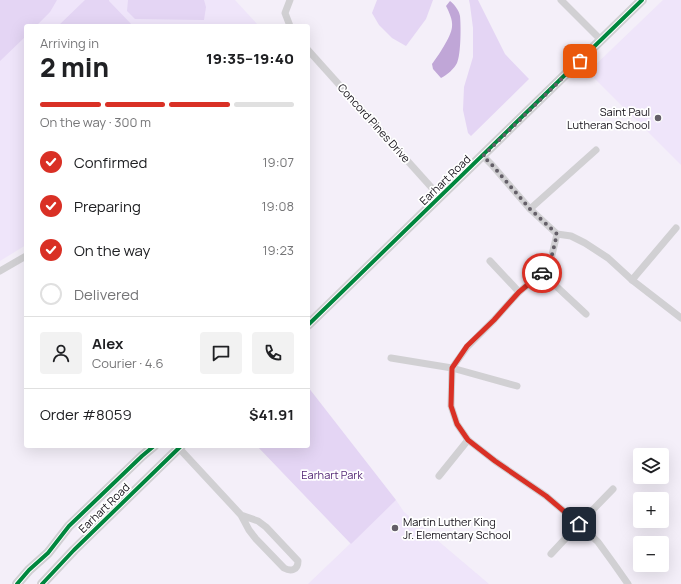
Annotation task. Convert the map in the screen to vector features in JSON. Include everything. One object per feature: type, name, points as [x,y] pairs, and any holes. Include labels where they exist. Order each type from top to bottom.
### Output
[{"type":"street","points":[[289,24],[285,12],[290,0]]},
{"type":"street","points":[[561,0],[601,40]]},
{"type":"street","name":"Earhart Road","points":[[310,323],[642,0]]},
{"type":"street","name":"Concord Pines Drive","points":[[310,52],[440,197]]},
{"type":"street","points":[[530,209],[596,150]]},
{"type":"street","points":[[483,156],[530,209],[557,234],[571,236],[608,258],[632,280],[681,318]]},
{"type":"street","points":[[632,280],[676,228]]},
{"type":"street","points":[[557,234],[551,259],[542,273],[519,292],[494,320],[467,346],[452,368],[451,406],[457,424],[468,440],[495,461],[546,496],[579,524],[598,542],[628,584]]},
{"type":"street","points":[[0,271],[24,257]]},
{"type":"street","points":[[490,261],[519,292]]},
{"type":"street","points":[[542,273],[586,314]]},
{"type":"street","name":"Earhart Road","points":[[310,317],[328,304]]},
{"type":"street","points":[[391,358],[452,368],[517,386]]},
{"type":"street","points":[[440,476],[468,440]]},
{"type":"street","name":"Earhart Road","points":[[17,584],[29,570],[48,553],[69,526],[152,448]]},
{"type":"street","name":"Earhart Road","points":[[42,584],[74,550],[178,448]]},
{"type":"street","points":[[180,448],[241,515],[256,539],[284,568],[288,571],[296,568],[298,561],[266,527],[258,521],[241,515]]},
{"type":"street","points":[[551,554],[613,489]]},
{"type":"shaded area","points":[[0,0],[235,0],[257,24],[24,24],[24,246],[0,261]]},
{"type":"shaded area","name":"Saint Paul Lutheran School","points":[[663,0],[681,0],[681,165],[588,72]]},
{"type":"shaded area","points":[[450,1],[456,7],[460,16],[461,33],[459,53],[457,63],[448,74],[441,78],[433,69],[432,64],[444,46],[451,31],[452,22],[446,6]]},
{"type":"shaded area","name":"Martin Luther King Jr. Elementary School","points":[[396,500],[404,512],[489,584],[308,584]]},
{"type":"green space","points":[[0,0],[57,0],[50,12],[38,24],[24,24],[24,38],[0,61]]},
{"type":"green space","points":[[85,0],[109,0],[131,24],[60,24]]},
{"type":"green space","points":[[128,0],[204,0],[206,7],[204,20],[135,19],[127,11]]},
{"type":"green space","points":[[377,0],[433,0],[426,19],[406,46],[392,38],[379,25],[372,13]]},
{"type":"green space","points":[[469,0],[478,0],[505,54],[529,79],[471,136],[468,133],[463,110],[464,87],[473,57],[473,28]]},
{"type":"green space","name":"Earhart Park","points":[[310,390],[396,500],[351,544],[259,448],[310,448]]},
{"type":"cycle path","points":[[310,323],[642,0]]},
{"type":"cycle path","points":[[17,584],[29,570],[48,553],[69,526],[152,448]]},
{"type":"cycle path","points":[[42,584],[74,550],[179,448]]},
{"type":"way so far","points":[[542,273],[551,259],[557,234],[530,209],[483,156],[580,61]]},
{"type":"place","name":"Saint Paul Lutheran School","points":[[658,118]]},
{"type":"place","name":"Martin Luther King Jr. Elementary School","points":[[395,528]]},
{"type":"route","points":[[542,273],[519,292],[494,320],[467,346],[452,368],[451,406],[457,424],[468,440],[495,461],[546,496],[579,524]]}]
